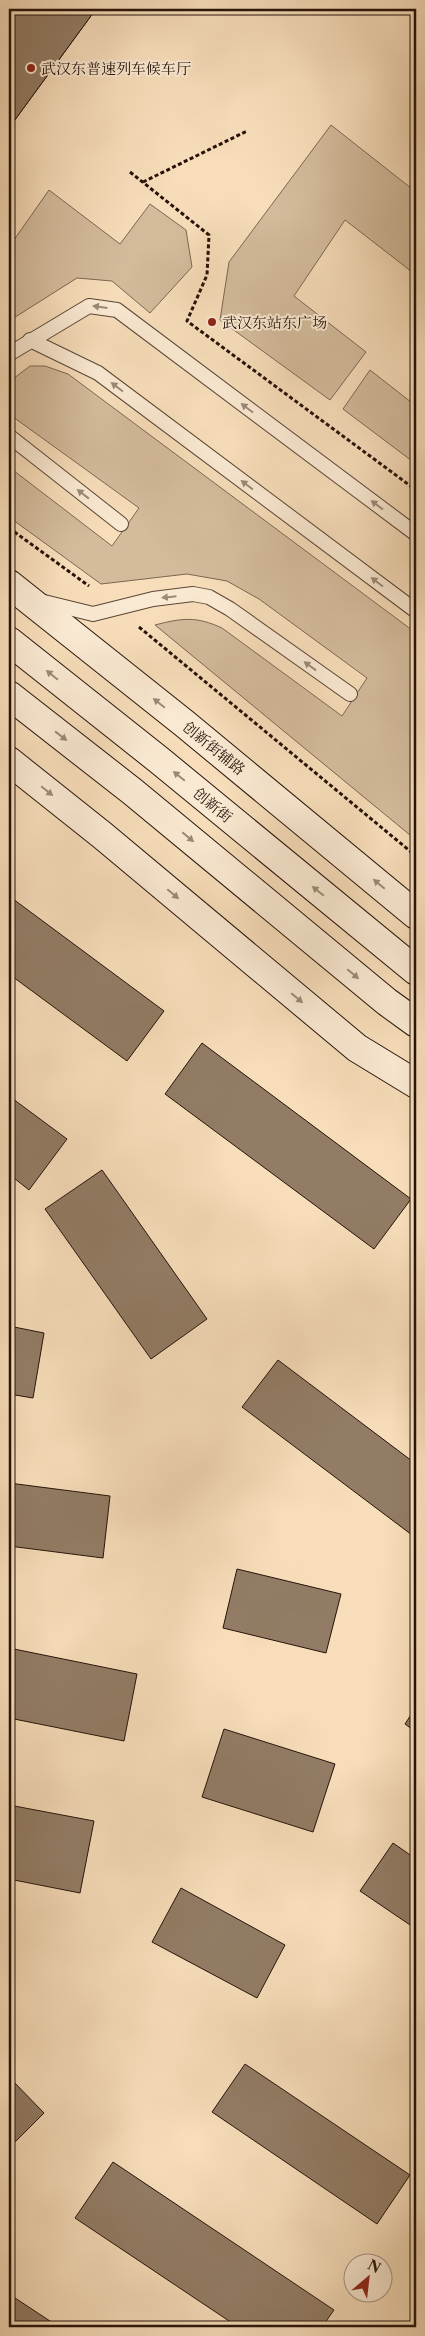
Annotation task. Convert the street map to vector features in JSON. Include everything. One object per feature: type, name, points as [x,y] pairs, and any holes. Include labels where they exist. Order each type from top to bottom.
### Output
[{"type":"main road","name":"创新街辅路","points":[[19,591],[416,915]]},
{"type":"main road","name":"创新街","points":[[9,641],[159,760],[416,971]]},
{"type":"main road","points":[[9,695],[133,792],[387,1002],[416,1023]]},
{"type":"main road","points":[[9,761],[102,835],[357,1048],[416,1084]]},
{"type":"lane","points":[[9,354],[89,306],[117,310],[416,534]]},
{"type":"lane","points":[[30,340],[98,373],[416,611]]},
{"type":"lane","points":[[9,436],[121,524]]},
{"type":"lane","points":[[19,591],[93,614],[153,599],[193,594],[209,597],[230,609],[350,694]]},
{"type":"path","points":[[144,182],[247,131]]},
{"type":"path","points":[[130,172],[209,235],[207,275],[187,321],[416,490]]},
{"type":"path","points":[[9,528],[89,586]]},
{"type":"path","points":[[136,625],[416,856]]},
{"type":"shaded area","points":[[331,125],[416,192],[416,275],[345,220],[294,296],[366,352],[330,400],[220,320],[229,262]]},
{"type":"shaded area","points":[[49,190],[120,244],[150,204],[186,230],[192,267],[150,313],[112,281],[77,278],[9,321],[9,247]]},
{"type":"shaded area","points":[[30,366],[45,366],[68,374],[416,633],[416,840],[155,625],[189,619],[204,621],[222,628],[342,716],[367,678],[259,599],[227,581],[187,574],[101,584],[9,517],[9,467],[112,546],[139,508],[9,414],[9,382]]},
{"type":"shaded area","points":[[370,370],[416,406],[416,464],[343,409]]},
{"type":"building","name":"武汉东普速列车候车厅","points":[[9,9],[96,9],[9,128]]},
{"type":"building","name":"武汉东普速列车候车厅","points":[[9,9],[96,9],[9,128]]},
{"type":"building","points":[[9,896],[164,1011],[127,1061],[9,974]]},
{"type":"building","points":[[202,1043],[411,1199],[374,1249],[165,1094]]},
{"type":"building","points":[[9,1096],[67,1139],[29,1190],[9,1174]]},
{"type":"building","points":[[102,1170],[207,1319],[151,1359],[45,1209]]},
{"type":"building","points":[[9,1326],[44,1333],[33,1398],[9,1394]]},
{"type":"building","points":[[278,1360],[416,1464],[416,1538],[242,1407]]},
{"type":"building","points":[[9,1483],[110,1496],[103,1558],[9,1546]]},
{"type":"building","points":[[237,1569],[341,1594],[326,1653],[223,1628]]},
{"type":"building","points":[[9,1648],[137,1674],[124,1741],[9,1718]]},
{"type":"building","points":[[416,1707],[416,1732],[405,1724]]},
{"type":"building","points":[[224,1729],[335,1764],[313,1832],[202,1797]]},
{"type":"building","points":[[9,1805],[94,1821],[80,1893],[9,1879]]},
{"type":"building","points":[[393,1843],[416,1859],[416,1929],[360,1891]]},
{"type":"building","points":[[181,1888],[285,1945],[257,1998],[152,1942]]},
{"type":"building","points":[[245,2064],[410,2175],[377,2224],[212,2112]]},
{"type":"building","points":[[9,2077],[44,2113],[9,2148]]},
{"type":"building","points":[[113,2162],[334,2310],[322,2327],[238,2327],[75,2218]]},
{"type":"building","points":[[9,2294],[59,2327],[9,2327]]},
{"type":"place","name":"武汉东普速列车候车厅","points":[[31,68]]},
{"type":"place","name":"武汉东站东广场","points":[[212,322]]}]
